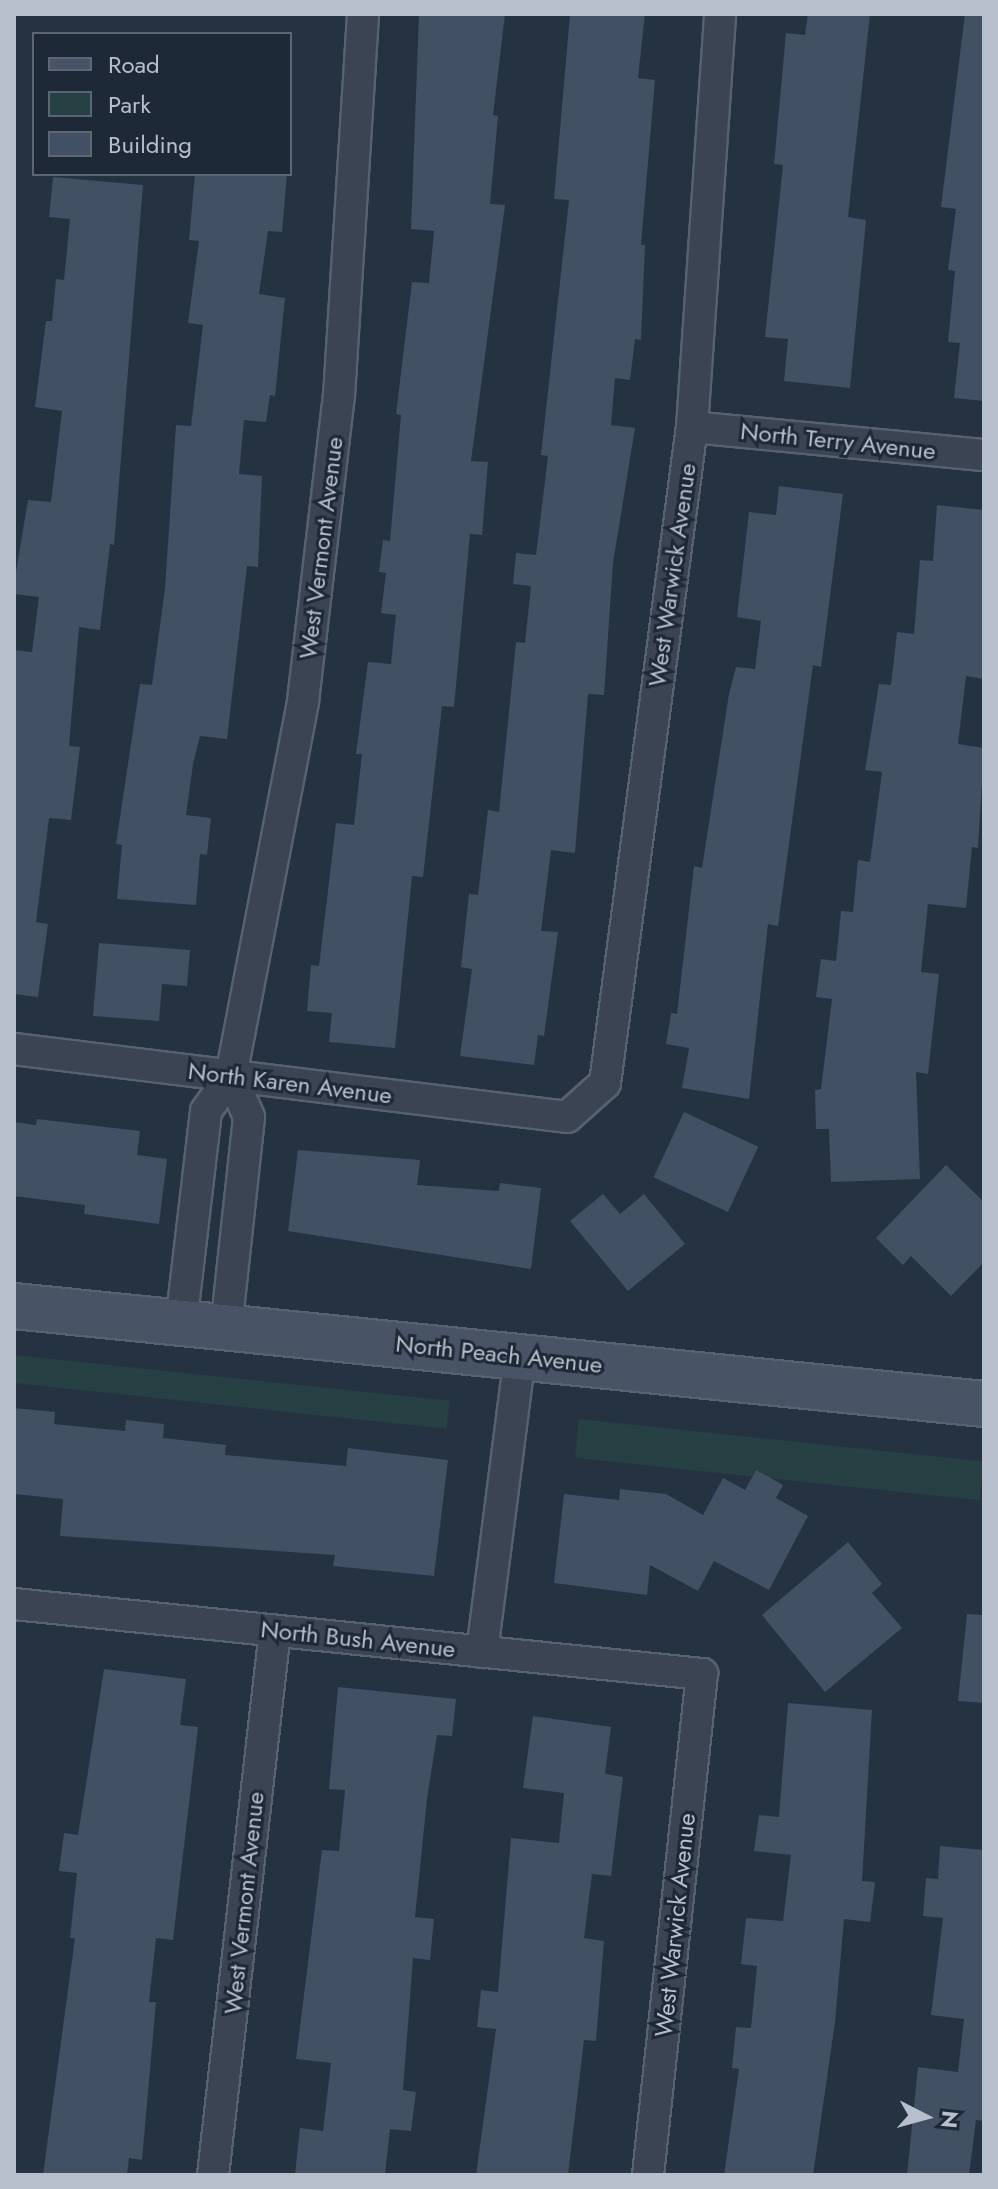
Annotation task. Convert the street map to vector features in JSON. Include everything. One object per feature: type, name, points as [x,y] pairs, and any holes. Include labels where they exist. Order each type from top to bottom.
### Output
[{"type":"street","name":"West Vermont Avenue","points":[[181,1324],[206,1111],[231,1076],[303,701],[339,396],[363,14]]},
{"type":"street","name":"West Warwick Avenue","points":[[567,1117],[605,1083],[692,427],[720,14]]},
{"type":"street","name":"North Terry Avenue","points":[[692,427],[984,455]]},
{"type":"street","name":"North Karen Avenue","points":[[14,1049],[567,1117]]},
{"type":"street","points":[[226,1329],[249,1117],[231,1076]]},
{"type":"street","name":"North Peach Avenue","points":[[14,1306],[984,1404]]},
{"type":"street","points":[[482,1652],[520,1356]]},
{"type":"street","name":"North Bush Avenue","points":[[14,1604],[702,1674]]},
{"type":"street","name":"West Vermont Avenue","points":[[213,2175],[275,1631]]},
{"type":"street","name":"West Warwick Avenue","points":[[648,2175],[702,1674]]},
{"type":"green space","points":[[14,1355],[450,1401],[447,1429],[14,1383]]},
{"type":"green space","points":[[579,1419],[984,1462],[980,1500],[575,1458]]},
{"type":"building","points":[[419,14],[505,14],[493,115],[498,116],[490,204],[505,205],[471,461],[488,462],[482,535],[470,534],[454,707],[442,706],[423,877],[412,876],[395,1048],[329,1042],[332,1013],[307,1011],[311,965],[319,966],[336,823],[354,825],[362,754],[356,754],[368,662],[391,664],[396,615],[381,613],[386,573],[379,572],[383,540],[390,541],[401,415],[396,414],[412,282],[429,283],[434,231],[411,229]]},
{"type":"building","points":[[570,14],[645,14],[638,78],[655,80],[641,245],[645,245],[641,340],[635,339],[630,380],[615,378],[611,425],[635,428],[613,563],[604,695],[588,694],[575,853],[551,850],[541,931],[558,932],[544,1036],[538,1035],[534,1065],[460,1056],[472,969],[461,967],[469,894],[478,895],[488,810],[499,812],[516,642],[525,643],[531,586],[513,584],[516,553],[536,555],[548,456],[541,455],[569,200],[554,199]]},
{"type":"building","points":[[808,14],[870,14],[848,217],[866,220],[850,388],[784,381],[788,339],[765,337],[783,165],[774,164],[786,33],[805,35]]},
{"type":"building","points":[[965,14],[984,14],[984,401],[954,398],[960,343],[948,342],[955,271],[948,270],[956,209],[941,207]]},
{"type":"building","points":[[195,176],[287,176],[282,232],[268,231],[259,294],[285,298],[275,396],[270,395],[266,422],[244,420],[239,474],[262,476],[258,567],[247,566],[227,739],[200,736],[186,815],[211,818],[207,855],[200,854],[196,905],[117,899],[122,845],[116,844],[140,684],[152,685],[165,588],[176,425],[191,426],[203,325],[188,323],[199,241],[189,240]]},
{"type":"building","points":[[53,177],[143,185],[114,545],[110,544],[100,630],[79,627],[69,746],[80,747],[71,820],[49,818],[36,922],[48,924],[38,997],[14,994],[14,650],[32,652],[39,597],[14,594],[14,584],[28,500],[51,502],[62,411],[35,407],[46,321],[52,321],[56,279],[64,280],[70,219],[49,217]]},
{"type":"building","points":[[779,486],[843,494],[821,667],[813,665],[778,926],[768,924],[749,1099],[682,1088],[689,1048],[666,1044],[671,1013],[677,1014],[694,866],[702,868],[729,694],[736,667],[755,669],[761,621],[737,617],[749,512],[776,515]]},
{"type":"building","points":[[937,505],[984,510],[984,679],[966,676],[958,744],[984,748],[978,848],[972,847],[966,908],[928,904],[921,972],[939,974],[928,1074],[916,1072],[920,1179],[831,1182],[829,1129],[816,1129],[815,1090],[821,1089],[832,999],[816,997],[821,959],[836,961],[841,911],[853,912],[858,860],[870,862],[882,772],[865,770],[879,684],[891,685],[897,632],[914,634],[920,560],[933,561]]},
{"type":"building","points":[[99,943],[190,950],[187,986],[162,984],[159,1021],[93,1016]]},
{"type":"building","points":[[684,1112],[758,1147],[728,1212],[654,1177]]},
{"type":"building","points":[[37,1119],[140,1131],[137,1155],[167,1159],[159,1224],[84,1214],[85,1205],[14,1196],[14,1122],[36,1125]]},
{"type":"building","points":[[298,1150],[420,1160],[417,1185],[499,1191],[500,1183],[541,1188],[531,1269],[288,1231]]},
{"type":"building","points":[[946,1165],[984,1202],[984,1262],[951,1296],[911,1256],[903,1265],[876,1238]]},
{"type":"building","points":[[603,1194],[620,1214],[644,1194],[685,1244],[628,1291],[570,1221]]},
{"type":"building","points":[[14,1408],[55,1412],[54,1424],[125,1431],[126,1420],[164,1424],[163,1438],[226,1445],[225,1455],[346,1466],[348,1448],[448,1460],[434,1576],[333,1566],[335,1555],[60,1536],[63,1499],[14,1494]]},
{"type":"building","points":[[756,1470],[783,1485],[776,1498],[808,1516],[769,1590],[714,1561],[698,1591],[650,1565],[647,1595],[554,1583],[564,1494],[619,1500],[620,1489],[666,1494],[703,1515],[723,1478],[745,1490]]},
{"type":"building","points":[[848,1542],[882,1584],[872,1593],[902,1628],[825,1692],[762,1615]]},
{"type":"building","points":[[967,1614],[984,1615],[984,1703],[958,1701]]},
{"type":"building","points":[[104,1669],[186,1679],[180,1725],[198,1727],[173,1940],[156,1938],[149,2002],[156,2002],[142,2160],[129,2158],[127,2175],[43,2175],[75,1938],[70,1938],[77,1873],[59,1871],[64,1833],[78,1835]]},
{"type":"building","points":[[338,1687],[456,1699],[452,1736],[437,1735],[427,1799],[415,1917],[434,1919],[430,1960],[413,1958],[403,2090],[416,2092],[411,2131],[390,2129],[385,2175],[295,2175],[300,2128],[323,2131],[331,2063],[296,2059],[322,1850],[339,1851],[345,1790],[329,1789]]},
{"type":"building","points":[[788,1703],[872,1710],[862,1881],[875,1882],[870,1922],[844,1919],[835,2022],[813,2175],[724,2175],[739,2069],[732,2068],[736,2027],[751,2028],[757,1966],[741,1964],[746,1918],[783,1921],[791,1855],[754,1851],[759,1815],[779,1817]]},
{"type":"building","points":[[533,1716],[611,1727],[605,1774],[623,1777],[611,1876],[592,1874],[584,1938],[604,1941],[596,2041],[584,2040],[568,2175],[476,2175],[496,2029],[477,2027],[481,1990],[498,1992],[511,1838],[559,1843],[564,1793],[523,1788]]},
{"type":"building","points":[[940,1846],[984,1850],[984,2121],[976,2120],[969,2175],[907,2175],[918,2067],[958,2072],[964,2019],[931,2015],[943,1918],[923,1916],[926,1878],[938,1879]]}]
